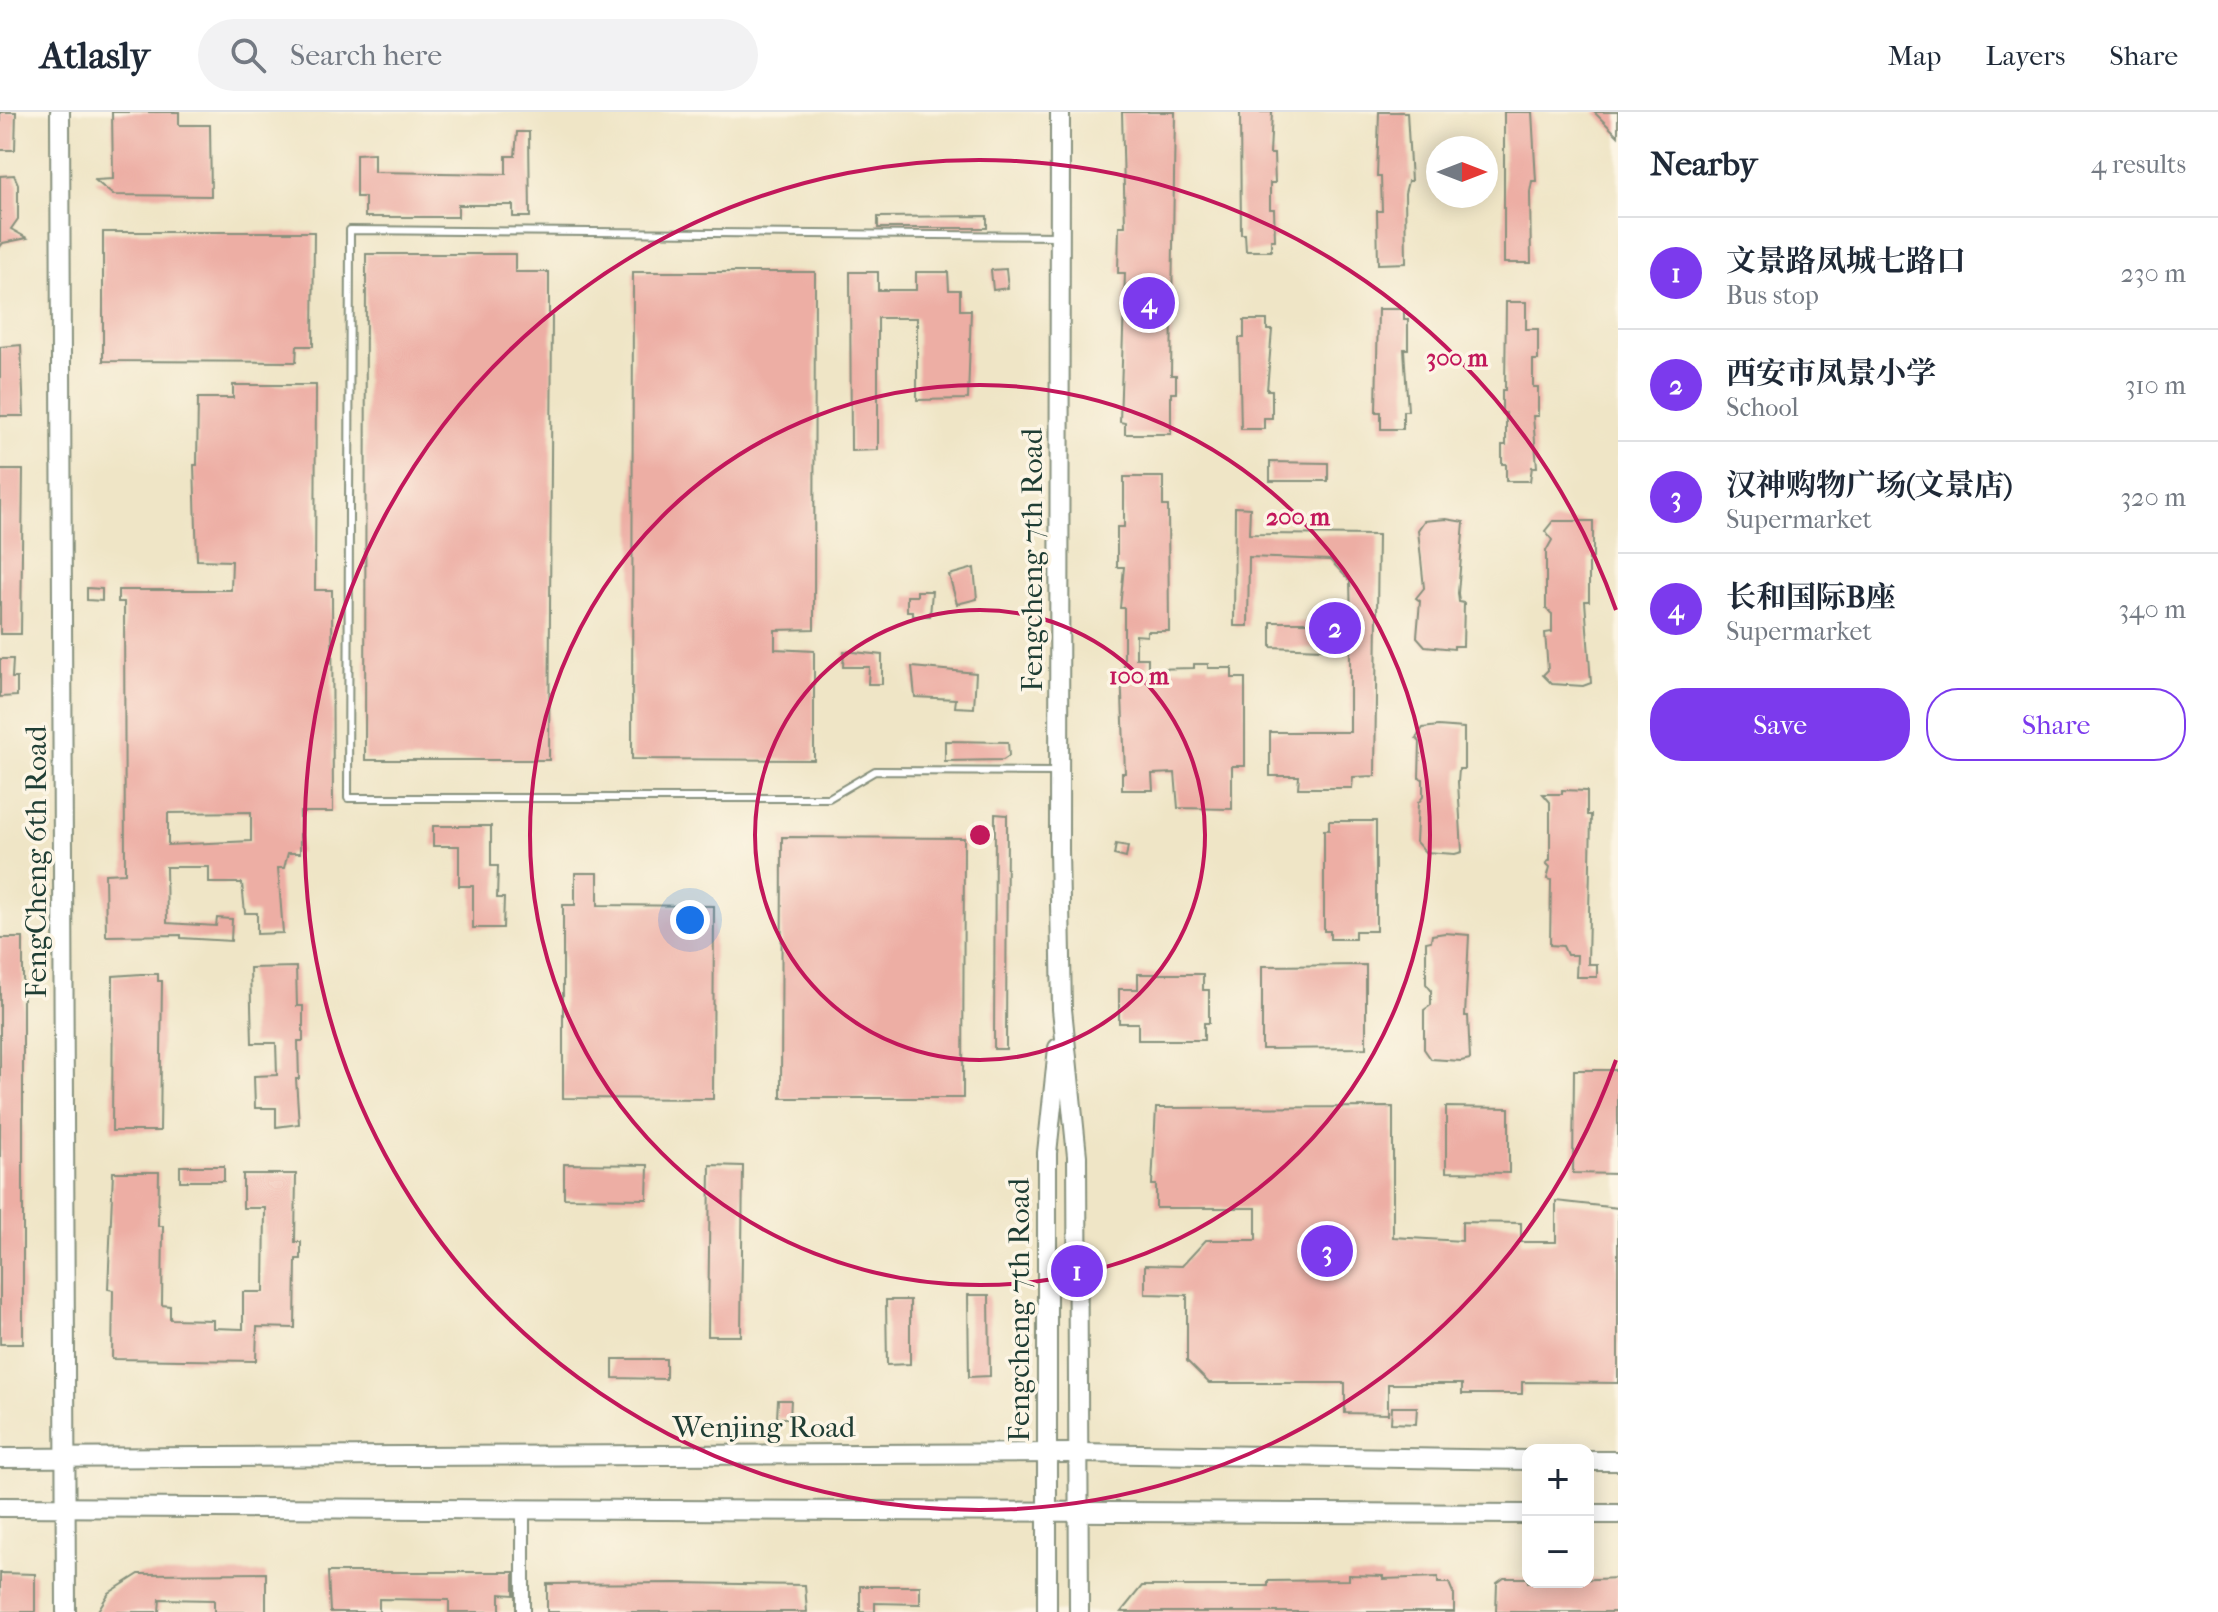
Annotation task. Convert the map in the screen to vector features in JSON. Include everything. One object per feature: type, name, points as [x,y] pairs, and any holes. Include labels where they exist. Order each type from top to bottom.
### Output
[{"type":"street","name":"FengCheng 6th Road","points":[[60,112],[68,1457],[66,1612]]},
{"type":"street","name":"Fengcheng 7th Road","points":[[1060,112],[1062,1009],[1077,1156],[1079,1612]]},
{"type":"street","name":"Fengcheng 7th Road","points":[[1047,1612],[1047,1153],[1062,1009]]},
{"type":"street","name":"Wenjing Road","points":[[0,1458],[1077,1453],[1522,1460]]},
{"type":"street","points":[[1594,1461],[1618,1461]]},
{"type":"street","points":[[0,1507],[523,1512],[1522,1514]]},
{"type":"street","points":[[523,1512],[523,1612]]},
{"type":"street","points":[[1594,1514],[1618,1514]]},
{"type":"lane","points":[[1060,236],[350,230],[348,798],[829,798],[875,771],[1060,772]]},
{"type":"building","points":[[0,112],[16,112],[15,150],[0,150]]},
{"type":"building","points":[[112,112],[179,112],[179,125],[210,125],[211,196],[113,195],[95,180],[113,179]]},
{"type":"building","points":[[1122,112],[1175,112],[1171,375],[1176,375],[1176,393],[1171,393],[1171,434],[1125,434],[1125,423],[1120,422],[1125,273],[1118,273],[1119,226],[1125,226]]},
{"type":"building","points":[[1240,112],[1272,112],[1270,154],[1274,154],[1275,183],[1270,183],[1270,209],[1274,209],[1275,240],[1271,240],[1271,251],[1246,251],[1245,234],[1241,234]]},
{"type":"building","points":[[1379,112],[1407,112],[1411,181],[1408,181],[1405,193],[1406,263],[1378,264],[1377,211],[1382,211],[1381,177],[1377,177]]},
{"type":"building","points":[[1504,112],[1532,112],[1536,181],[1532,181],[1530,192],[1531,263],[1504,263]]},
{"type":"building","points":[[1594,112],[1618,112],[1618,136]]},
{"type":"building","points":[[517,132],[529,132],[530,217],[513,217],[513,205],[458,205],[458,217],[365,217],[365,197],[356,197],[356,154],[374,153],[374,172],[506,174],[506,156],[515,156]]},
{"type":"building","points":[[14,175],[18,184],[18,219],[11,229],[27,238],[3,243],[0,247],[0,176]]},
{"type":"building","points":[[987,216],[987,228],[878,228],[878,217]]},
{"type":"building","points":[[103,232],[314,232],[313,346],[297,346],[296,362],[103,361]]},
{"type":"building","points":[[366,254],[515,254],[515,272],[549,272],[549,314],[552,314],[549,760],[365,760]]},
{"type":"building","points":[[1006,269],[1008,288],[993,290],[991,270]]},
{"type":"building","points":[[633,272],[815,272],[814,629],[775,630],[775,649],[814,651],[814,760],[632,759]]},
{"type":"building","points":[[850,272],[878,272],[878,290],[916,290],[916,272],[948,272],[949,290],[960,290],[960,310],[971,310],[968,399],[917,400],[917,318],[878,318],[878,450],[851,451]]},
{"type":"building","points":[[1506,302],[1526,302],[1526,329],[1538,329],[1538,360],[1533,360],[1533,387],[1538,387],[1538,416],[1533,416],[1537,467],[1532,467],[1530,481],[1506,481],[1506,464],[1502,464],[1502,445],[1506,445],[1502,390],[1505,390]]},
{"type":"building","points":[[1378,309],[1404,309],[1404,320],[1408,320],[1408,349],[1404,349],[1408,411],[1403,411],[1403,429],[1381,429],[1381,412],[1376,412]]},
{"type":"building","points":[[1244,320],[1267,320],[1267,330],[1272,330],[1267,390],[1272,390],[1272,418],[1264,418],[1264,429],[1241,429],[1239,338],[1244,338]]},
{"type":"building","points":[[21,345],[24,416],[0,416],[0,347]]},
{"type":"building","points":[[233,385],[316,385],[315,590],[332,590],[333,812],[300,812],[300,853],[288,853],[284,868],[278,868],[283,933],[257,934],[257,913],[245,913],[242,883],[209,883],[209,867],[166,867],[167,923],[216,926],[217,918],[232,919],[231,941],[181,938],[181,935],[106,936],[105,874],[125,873],[124,602],[118,602],[118,590],[231,590],[232,561],[197,560],[194,465],[197,465],[198,398],[233,398]],"holes":[[[251,812],[251,841],[168,845],[168,813]]]},
{"type":"building","points":[[1270,462],[1328,463],[1328,481],[1270,481]]},
{"type":"building","points":[[0,470],[23,470],[21,634],[0,634]]},
{"type":"building","points":[[1124,477],[1163,477],[1163,506],[1168,506],[1169,631],[1147,631],[1147,636],[1136,635],[1136,658],[1148,658],[1148,669],[1194,668],[1194,664],[1208,664],[1208,668],[1232,668],[1232,678],[1245,678],[1245,766],[1232,766],[1232,809],[1178,808],[1175,773],[1152,774],[1153,790],[1122,790],[1122,773],[1125,773],[1121,669],[1124,669],[1124,608],[1120,608],[1124,567],[1117,567],[1117,527],[1124,527]]},
{"type":"building","points":[[1235,507],[1250,508],[1249,534],[1378,535],[1375,776],[1353,777],[1352,788],[1298,788],[1299,776],[1270,776],[1270,732],[1350,732],[1350,650],[1271,647],[1271,622],[1351,622],[1350,581],[1330,560],[1249,557],[1248,626],[1234,626]]},
{"type":"building","points":[[1446,519],[1464,522],[1458,593],[1459,602],[1464,603],[1463,646],[1454,646],[1454,649],[1425,646],[1417,637],[1420,601],[1416,598],[1424,588],[1418,530],[1424,521]]},
{"type":"building","points":[[1553,521],[1593,521],[1589,601],[1585,601],[1591,683],[1583,686],[1552,684],[1543,675],[1548,670],[1545,633],[1552,632],[1552,614],[1546,609],[1546,551],[1552,540],[1545,531]]},
{"type":"building","points":[[974,568],[977,599],[957,604],[949,575]]},
{"type":"building","points":[[87,588],[102,589],[102,601],[87,600]]},
{"type":"building","points":[[917,591],[932,591],[930,616],[913,616],[913,611],[907,611],[907,596],[917,596]]},
{"type":"building","points":[[844,651],[882,655],[882,684],[868,684],[869,667],[843,667]]},
{"type":"building","points":[[0,659],[13,659],[12,678],[17,678],[17,696],[0,697]]},
{"type":"building","points":[[912,667],[976,673],[974,708],[955,707],[956,699],[915,697]]},
{"type":"building","points":[[1423,728],[1464,728],[1464,769],[1459,769],[1458,782],[1462,852],[1455,854],[1425,852],[1416,842],[1423,779],[1419,778],[1420,742],[1416,738]]},
{"type":"building","points":[[945,741],[1008,742],[1009,756],[1003,760],[945,761]]},
{"type":"building","points":[[1562,790],[1587,791],[1587,815],[1591,815],[1588,964],[1597,964],[1597,977],[1576,977],[1577,955],[1567,955],[1563,946],[1550,945],[1551,880],[1547,879],[1550,867],[1546,863],[1550,860],[1550,802],[1543,794],[1562,794]]},
{"type":"building","points":[[995,814],[1007,815],[1006,1049],[994,1049]]},
{"type":"building","points":[[1329,821],[1376,821],[1376,931],[1355,931],[1355,939],[1330,939],[1330,931],[1324,931],[1324,830],[1329,830]]},
{"type":"building","points":[[433,826],[491,826],[491,866],[498,866],[497,898],[504,898],[503,928],[473,928],[473,886],[459,886],[459,846],[433,846]]},
{"type":"building","points":[[782,837],[964,838],[963,1098],[781,1098]]},
{"type":"building","points":[[1116,844],[1128,846],[1126,858],[1114,855]]},
{"type":"building","points":[[575,873],[598,873],[598,905],[714,906],[713,1099],[563,1098],[563,905],[575,905]]},
{"type":"building","points":[[1432,935],[1469,935],[1465,1016],[1468,1016],[1470,1059],[1461,1061],[1431,1059],[1424,1049],[1424,1010],[1431,1005],[1431,990],[1426,984],[1426,942],[1431,941]]},
{"type":"building","points":[[0,938],[23,938],[23,1344],[0,1344]]},
{"type":"building","points":[[1366,965],[1366,1048],[1262,1049],[1262,966]]},
{"type":"building","points":[[296,967],[297,1006],[303,1006],[303,1041],[298,1041],[299,1079],[296,1079],[299,1124],[276,1127],[276,1108],[255,1108],[254,1076],[277,1075],[276,1043],[252,1043],[250,968]]},
{"type":"building","points":[[158,974],[158,981],[162,981],[160,1131],[112,1131],[113,976]]},
{"type":"building","points":[[1138,974],[1203,974],[1203,990],[1209,990],[1209,1023],[1204,1023],[1204,1040],[1138,1040],[1138,1023],[1119,1023],[1119,989],[1138,989]]},
{"type":"building","points":[[1574,1070],[1618,1070],[1618,1174],[1573,1173]]},
{"type":"building","points":[[1393,1107],[1393,1237],[1462,1241],[1462,1222],[1521,1223],[1521,1242],[1556,1242],[1556,1201],[1618,1208],[1618,1383],[1522,1382],[1522,1394],[1462,1394],[1462,1384],[1388,1384],[1388,1414],[1345,1413],[1345,1383],[1209,1383],[1187,1361],[1187,1295],[1145,1294],[1145,1265],[1182,1266],[1206,1240],[1256,1240],[1256,1208],[1156,1208],[1156,1185],[1152,1185],[1156,1108]]},
{"type":"building","points":[[1446,1107],[1509,1108],[1509,1173],[1446,1172]]},
{"type":"building","points":[[564,1164],[648,1165],[647,1199],[564,1198]]},
{"type":"building","points":[[710,1165],[743,1166],[741,1336],[708,1336]]},
{"type":"building","points":[[180,1166],[224,1166],[224,1181],[180,1181]]},
{"type":"building","points":[[113,1172],[159,1172],[158,1226],[163,1226],[162,1305],[170,1306],[170,1319],[213,1320],[213,1328],[243,1329],[243,1292],[264,1292],[265,1208],[243,1208],[243,1174],[296,1174],[295,1242],[301,1242],[301,1259],[296,1259],[295,1328],[257,1327],[256,1361],[112,1359],[113,1290],[108,1289]]},
{"type":"building","points":[[968,1295],[989,1295],[990,1376],[969,1377]]},
{"type":"building","points":[[886,1300],[910,1300],[910,1364],[887,1365]]},
{"type":"building","points":[[613,1359],[666,1359],[666,1379],[613,1378]]},
{"type":"building","points":[[778,1400],[791,1400],[790,1418],[777,1418]]},
{"type":"building","points":[[1392,1407],[1417,1407],[1416,1424],[1391,1423]]},
{"type":"building","points":[[328,1572],[514,1572],[514,1595],[500,1594],[500,1612],[449,1612],[449,1600],[379,1599],[379,1612],[330,1612]]},
{"type":"building","points":[[0,1573],[35,1574],[35,1612],[0,1612]]},
{"type":"building","points":[[266,1573],[266,1612],[214,1612],[214,1600],[160,1599],[159,1612],[97,1612],[109,1593],[139,1574]]},
{"type":"building","points":[[1349,1575],[1383,1576],[1383,1579],[1438,1577],[1438,1583],[1449,1583],[1454,1595],[1454,1612],[1121,1612],[1142,1586],[1268,1586],[1268,1581],[1349,1580]]},
{"type":"building","points":[[1504,1578],[1522,1578],[1522,1588],[1594,1588],[1594,1579],[1618,1578],[1618,1612],[1496,1612],[1497,1583]]},
{"type":"building","points":[[547,1584],[805,1585],[807,1612],[547,1612]]},
{"type":"building","points":[[860,1586],[920,1586],[920,1604],[875,1603],[875,1612],[860,1612]]},
{"type":"place","name":"长和国际B座","points":[[1149,303]]},
{"type":"place","name":"西安市凤景小学","points":[[1335,628]]},
{"type":"place","name":"汉神购物广场(文景店)","points":[[1327,1251]]},
{"type":"place","name":"文景路凤城七路口","points":[[1077,1271]]}]
